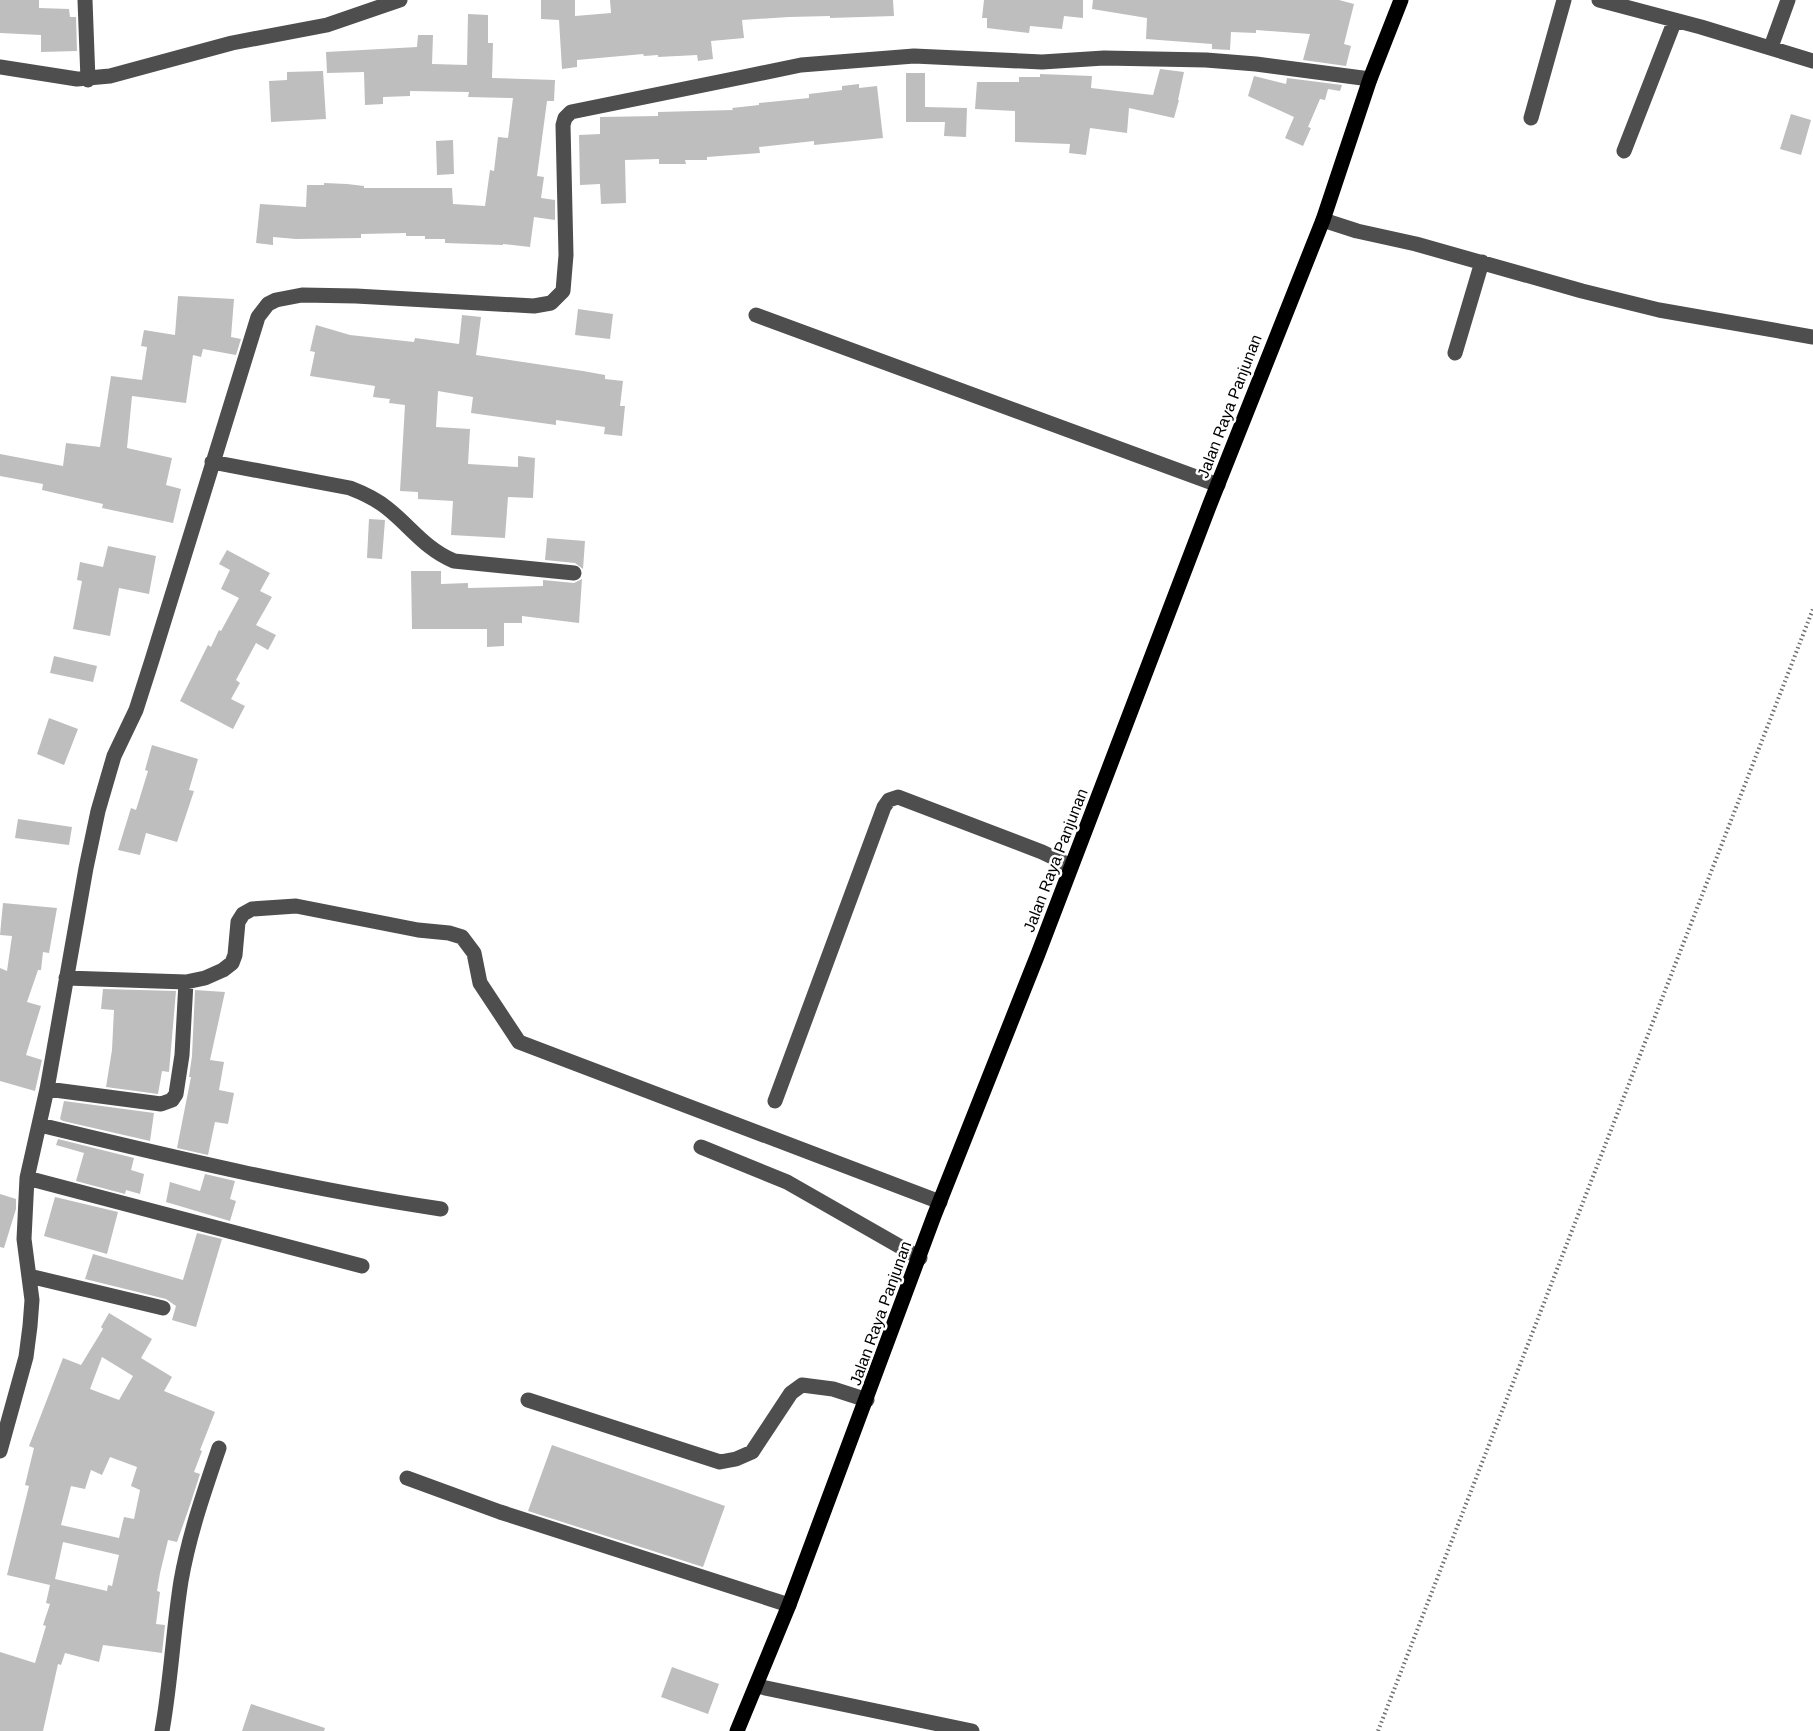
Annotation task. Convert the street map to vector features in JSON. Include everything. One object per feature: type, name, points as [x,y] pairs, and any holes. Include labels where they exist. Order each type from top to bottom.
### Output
[{"type":"main road","name":"Jalan Raya Panjunan","points":[[737,1731],[789,1605],[940,1202],[1218,485],[1330,223],[1370,79],[1401,0]]},
{"type":"street","points":[[85,0],[88,80]]},
{"type":"street","points":[[0,67],[88,80],[232,43],[327,24],[400,0]]},
{"type":"street","points":[[1531,118],[1564,0]]},
{"type":"street","points":[[1599,0],[1771,47],[1813,61]]},
{"type":"street","points":[[1771,47],[1788,0]]},
{"type":"street","points":[[1624,151],[1675,20]]},
{"type":"street","points":[[0,1451],[26,1357],[32,1300],[24,1239],[27,1178],[47,1089],[98,811],[114,756],[142,692],[258,317],[268,304],[276,300],[302,295],[534,306],[551,303],[563,291],[566,255],[562,125],[571,112],[801,65],[914,56],[1042,62],[1104,58],[1206,60],[1370,79]]},
{"type":"street","points":[[1330,223],[1659,310],[1813,337]]},
{"type":"street","points":[[1455,353],[1482,262]]},
{"type":"street","points":[[756,315],[1218,485]]},
{"type":"street","points":[[212,462],[350,488],[360,492],[387,507],[426,546],[454,561],[574,573]]},
{"type":"street","points":[[775,1101],[884,807],[889,800],[898,797],[1042,852],[1071,866]]},
{"type":"street","points":[[66,978],[186,982],[205,978],[232,963],[235,955],[238,922],[243,914],[252,909],[296,906],[418,930],[449,933],[462,937],[474,953],[480,983],[519,1042],[940,1202]]},
{"type":"street","points":[[47,1089],[161,1104],[172,1100],[176,1094],[182,1055],[186,982]]},
{"type":"street","points":[[40,1125],[248,1173],[441,1209]]},
{"type":"street","points":[[701,1147],[787,1182],[920,1258]]},
{"type":"street","points":[[27,1178],[362,1266]]},
{"type":"street","points":[[29,1276],[163,1308]]},
{"type":"street","points":[[528,1400],[720,1462],[736,1459],[752,1452],[791,1393],[802,1385],[833,1389],[867,1400]]},
{"type":"street","points":[[162,1731],[174,1631],[187,1552],[194,1522],[219,1448]]},
{"type":"street","points":[[407,1478],[500,1512],[789,1605]]},
{"type":"street","points":[[756,1686],[972,1731]]},
{"type":"path","points":[[1378,1731],[1813,609]]},
{"type":"building","points":[[0,0],[39,0],[39,8],[69,9],[70,17],[76,17],[77,51],[41,52],[41,35],[0,33]]},
{"type":"building","points":[[541,0],[575,0],[575,16],[611,13],[610,0],[893,0],[894,16],[742,20],[744,38],[711,41],[713,59],[698,61],[697,55],[658,57],[658,55],[644,56],[643,54],[577,60],[577,67],[562,69],[559,20],[541,19]]},
{"type":"building","points":[[984,0],[1083,0],[1083,18],[1064,16],[1062,29],[1030,26],[1029,33],[987,28],[987,18],[982,18]]},
{"type":"building","points":[[1093,0],[1339,0],[1354,4],[1344,44],[1351,46],[1346,66],[1303,60],[1310,34],[1256,30],[1256,33],[1231,32],[1230,50],[1212,49],[1212,44],[1146,39],[1147,18],[1092,9]]},
{"type":"building","points":[[468,14],[488,15],[488,43],[493,43],[492,78],[555,80],[554,101],[547,101],[537,176],[544,177],[541,198],[555,200],[555,220],[534,217],[530,247],[445,243],[445,239],[425,239],[425,236],[406,236],[406,233],[361,234],[361,238],[273,237],[273,245],[256,243],[260,204],[306,207],[307,185],[324,185],[324,183],[364,186],[364,188],[452,188],[453,204],[485,206],[490,170],[494,171],[498,137],[508,138],[513,98],[468,97],[469,92],[410,91],[410,96],[383,97],[383,104],[365,105],[364,72],[327,73],[326,52],[417,47],[418,35],[433,35],[432,64],[467,65]]},
{"type":"building","points":[[1160,69],[1184,72],[1174,118],[1129,108],[1127,133],[1090,128],[1086,155],[1069,153],[1070,144],[1015,142],[1015,111],[975,109],[977,82],[1019,82],[1019,77],[1040,77],[1040,74],[1092,76],[1091,88],[1153,95]]},
{"type":"building","points":[[323,71],[326,119],[271,122],[269,81],[287,80],[287,72]]},
{"type":"building","points":[[906,73],[925,73],[925,107],[967,108],[966,137],[944,136],[945,122],[906,122]]},
{"type":"building","points":[[1254,76],[1286,84],[1287,78],[1342,85],[1340,91],[1328,89],[1325,100],[1320,99],[1303,146],[1285,138],[1294,117],[1248,96]]},
{"type":"building","points":[[859,84],[859,88],[877,86],[883,138],[814,145],[814,141],[759,147],[760,153],[707,157],[707,160],[685,160],[686,164],[659,164],[659,159],[625,160],[626,203],[601,204],[600,184],[580,185],[579,135],[600,134],[600,117],[658,116],[658,112],[733,110],[732,108],[759,105],[759,103],[809,98],[809,94],[842,90],[842,86]]},
{"type":"building","points":[[1791,114],[1811,120],[1801,155],[1780,149]]},
{"type":"building","points":[[453,140],[454,174],[437,175],[436,141]]},
{"type":"building","points":[[178,296],[234,299],[231,337],[241,339],[236,355],[203,349],[201,357],[193,355],[186,403],[132,396],[127,448],[172,458],[166,485],[181,489],[173,523],[102,508],[103,504],[42,490],[43,484],[0,476],[0,454],[63,466],[66,443],[100,447],[111,376],[142,380],[147,347],[141,346],[144,330],[175,335]]},
{"type":"building","points":[[578,309],[613,314],[610,339],[575,335]]},
{"type":"building","points":[[462,315],[481,317],[476,355],[583,371],[605,375],[605,379],[623,381],[620,406],[625,406],[622,436],[604,434],[605,427],[556,420],[556,425],[471,413],[473,397],[438,391],[436,427],[470,429],[468,464],[518,467],[518,456],[535,458],[533,498],[508,497],[505,538],[451,535],[453,501],[418,499],[418,492],[400,491],[405,405],[389,403],[390,399],[373,397],[375,386],[310,376],[315,352],[310,351],[316,325],[350,335],[414,342],[415,338],[459,344]]},
{"type":"building","points":[[369,519],[385,520],[382,559],[367,558]]},
{"type":"building","points":[[547,538],[585,541],[583,569],[575,563],[545,560]]},
{"type":"building","points":[[108,546],[156,556],[149,594],[119,588],[110,636],[73,629],[82,581],[77,580],[80,562],[103,567]]},
{"type":"building","points":[[227,550],[270,573],[260,591],[272,597],[256,625],[276,635],[268,650],[256,643],[236,680],[240,683],[231,699],[245,706],[233,729],[180,701],[208,645],[211,647],[239,598],[221,589],[230,570],[219,564]]},
{"type":"building","points":[[411,571],[441,571],[441,584],[468,583],[468,588],[543,586],[543,580],[574,583],[582,579],[579,623],[522,616],[522,623],[504,623],[504,646],[487,647],[487,629],[412,629]]},
{"type":"building","points":[[54,656],[97,666],[93,682],[50,673]]},
{"type":"building","points":[[49,718],[78,729],[64,765],[37,754]]},
{"type":"building","points":[[152,745],[198,759],[189,790],[194,791],[177,842],[146,833],[140,855],[118,850],[131,808],[136,810],[148,771],[145,770]]},
{"type":"building","points":[[18,819],[72,827],[69,845],[15,838]]},
{"type":"building","points":[[3,903],[57,908],[49,953],[43,952],[41,970],[38,970],[27,1002],[41,1006],[26,1055],[42,1060],[35,1091],[0,1081],[0,968],[7,971],[12,936],[0,935]]},
{"type":"building","points":[[103,989],[176,991],[169,1072],[162,1071],[158,1094],[106,1087],[112,1050],[114,1010],[101,1009]]},
{"type":"building","points":[[195,990],[225,992],[210,1060],[224,1062],[219,1090],[234,1093],[228,1124],[215,1122],[208,1155],[177,1148],[191,1077],[189,1077]]},
{"type":"building","points":[[64,1101],[154,1113],[150,1141],[63,1121],[60,1119]]},
{"type":"building","points":[[58,1139],[134,1158],[131,1170],[144,1174],[140,1194],[126,1190],[125,1194],[76,1181],[84,1153],[56,1145]]},
{"type":"building","points":[[205,1174],[235,1181],[230,1199],[236,1201],[230,1221],[166,1202],[170,1182],[200,1191]]},
{"type":"building","points":[[0,1194],[16,1199],[16,1209],[4,1248],[0,1247]]},
{"type":"building","points":[[55,1197],[118,1212],[107,1254],[44,1236]]},
{"type":"building","points":[[197,1233],[222,1239],[196,1327],[172,1320],[176,1306],[166,1299],[85,1279],[93,1254],[183,1280]]},
{"type":"building","points":[[109,1313],[152,1339],[141,1358],[172,1377],[164,1391],[215,1412],[194,1472],[200,1474],[190,1505],[177,1542],[168,1540],[160,1573],[156,1624],[165,1625],[162,1653],[103,1645],[99,1662],[65,1653],[61,1665],[58,1664],[43,1731],[0,1731],[0,1652],[35,1663],[50,1604],[46,1603],[50,1585],[7,1575],[29,1486],[25,1485],[34,1448],[29,1446],[63,1358],[81,1365],[103,1329],[101,1327]],"holes":[[[102,1357],[133,1376],[119,1400],[90,1389]],[[110,1457],[137,1467],[131,1486],[140,1490],[134,1519],[124,1517],[119,1538],[61,1525],[71,1486],[85,1489],[91,1470],[102,1475]],[[63,1542],[119,1555],[112,1586],[108,1585],[107,1591],[55,1579]]]},
{"type":"building","points":[[552,1445],[725,1506],[703,1567],[528,1511]]},
{"type":"building","points":[[672,1667],[719,1684],[708,1714],[661,1697]]},
{"type":"building","points":[[251,1704],[325,1728],[324,1731],[242,1731]]}]
